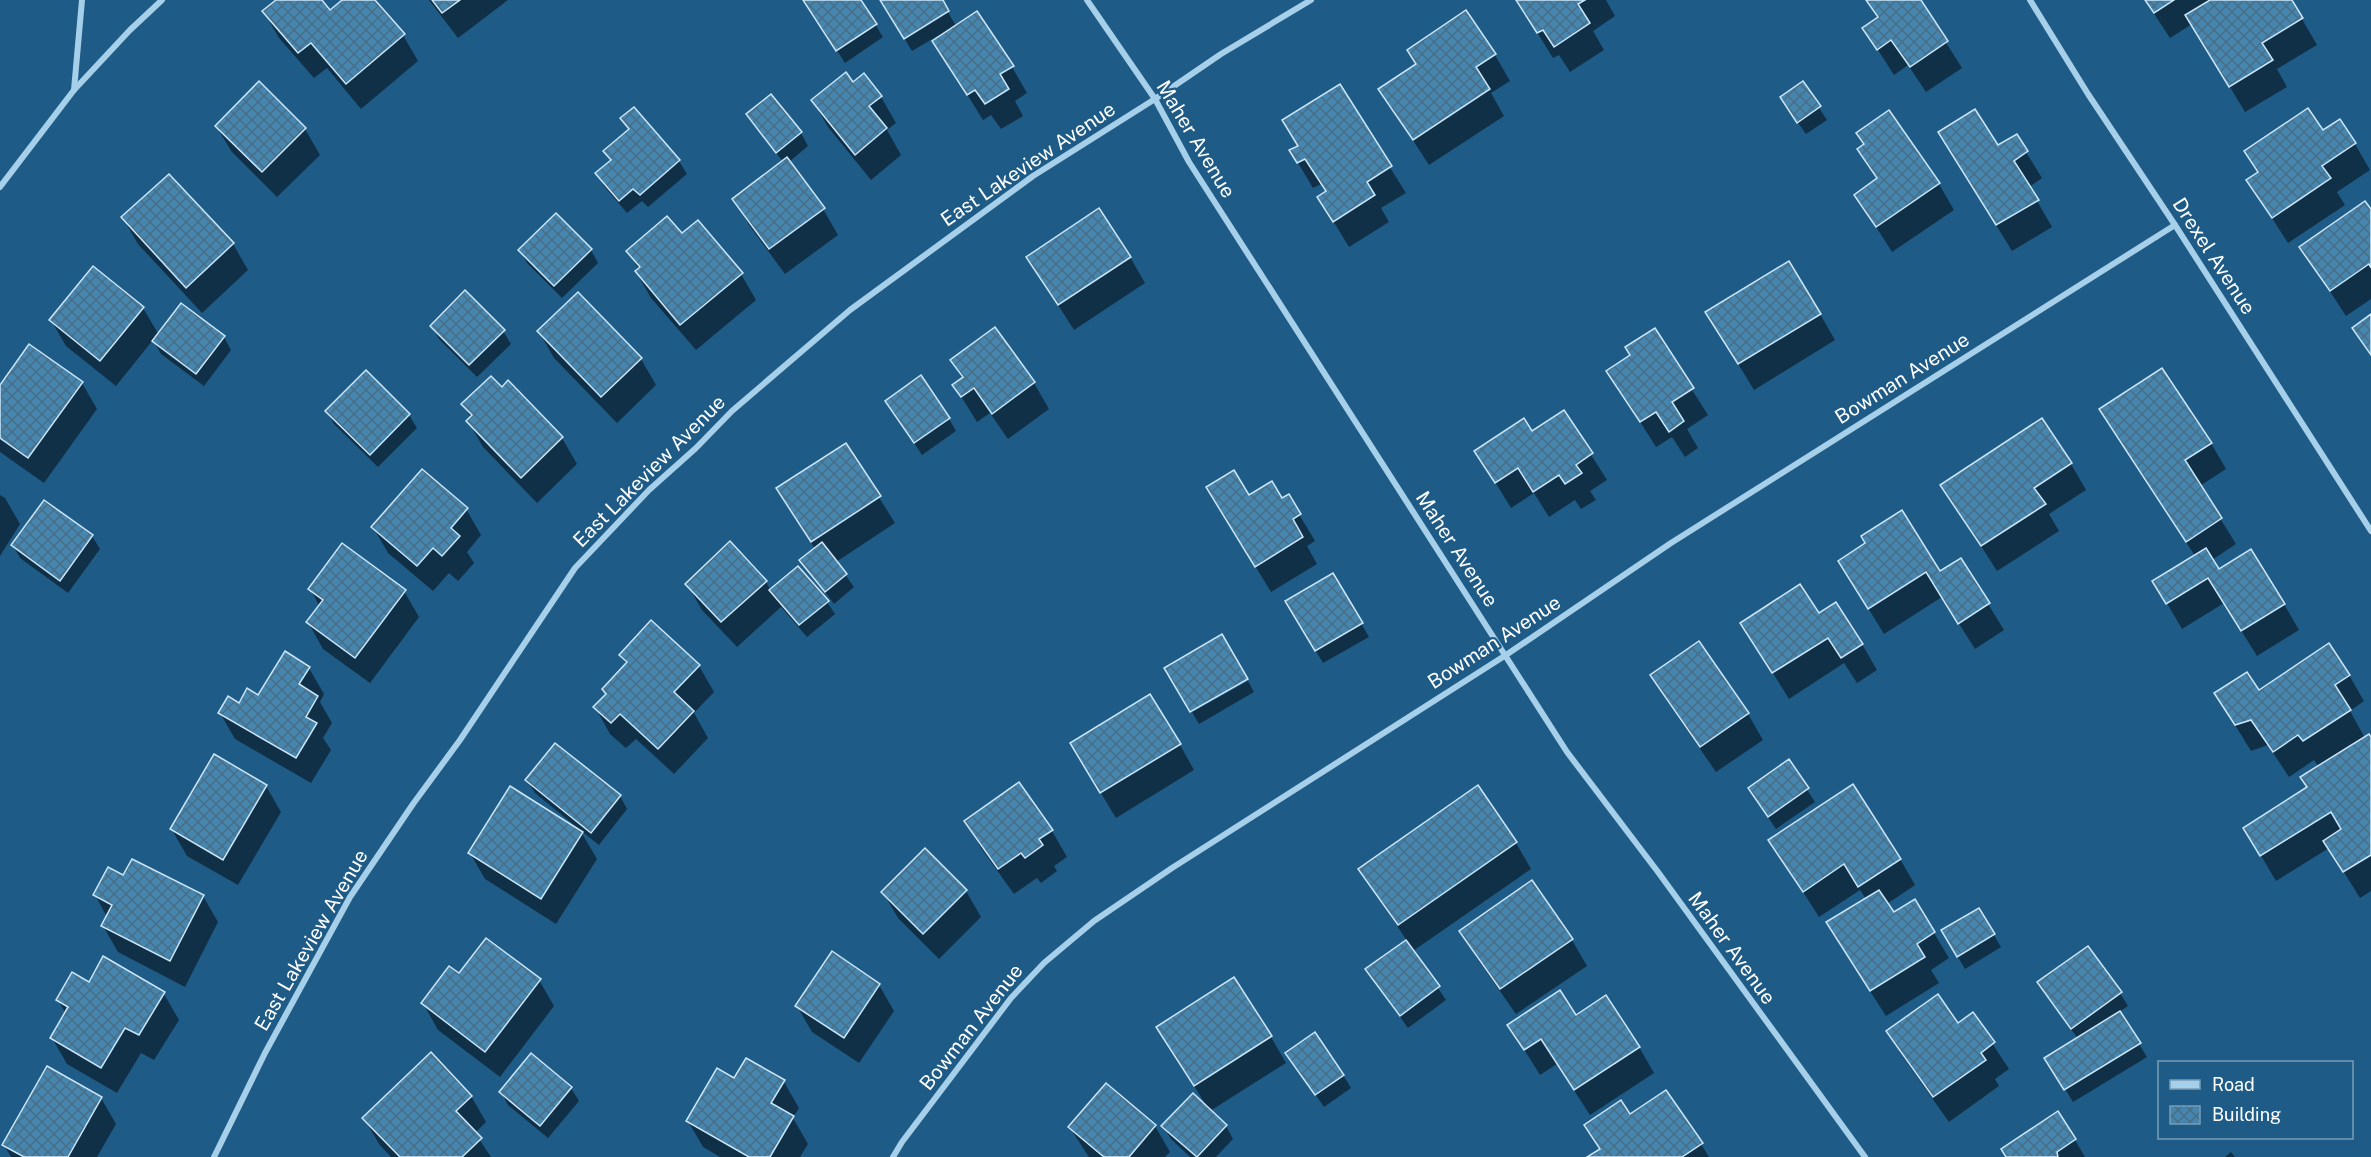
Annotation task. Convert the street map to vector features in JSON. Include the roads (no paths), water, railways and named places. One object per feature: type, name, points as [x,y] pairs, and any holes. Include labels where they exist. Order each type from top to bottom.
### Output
[{"type":"street","points":[[74,90],[82,0]]},
{"type":"street","points":[[0,187],[74,90],[130,30],[162,0]]},
{"type":"street","name":"Maher Avenue","points":[[1087,0],[1155,99],[1189,162],[1567,752],[1865,1157]]},
{"type":"street","name":"East Lakeview Avenue","points":[[214,1157],[265,1053],[350,897],[460,740],[575,568],[649,490],[696,448],[732,411],[850,310],[1033,176],[1155,99],[1221,54],[1311,0]]},
{"type":"street","name":"Drexel Avenue","points":[[2030,0],[2088,94],[2175,225],[2371,531]]},
{"type":"street","name":"Bowman Avenue","points":[[893,1157],[1011,998],[1044,963],[1094,921],[1182,862],[1506,655],[1671,543],[2175,225]]}]
